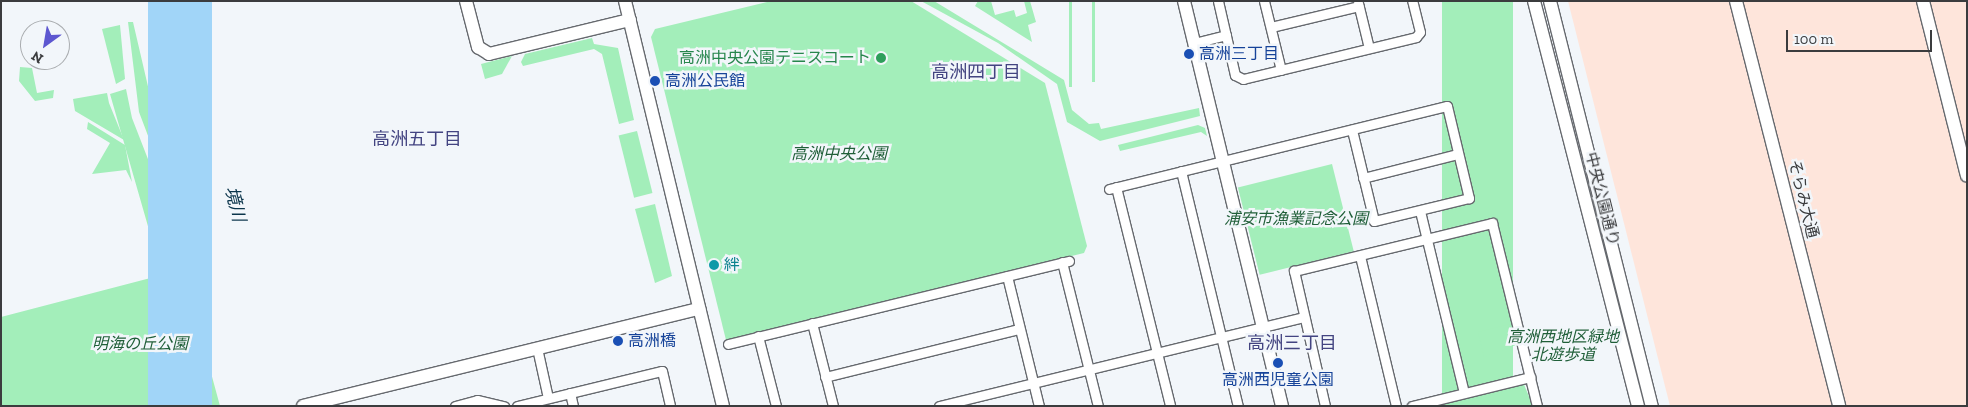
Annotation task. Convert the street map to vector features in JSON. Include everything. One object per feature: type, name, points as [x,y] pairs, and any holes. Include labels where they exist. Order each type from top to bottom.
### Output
[{"type":"street","points":[[466,1],[478,47],[489,54],[630,20]]},
{"type":"street","points":[[625,1],[723,406]]},
{"type":"street","points":[[1184,1],[1282,406]]},
{"type":"street","points":[[1218,1],[1235,75],[1243,79],[1416,37],[1420,32],[1412,1]]},
{"type":"street","points":[[1264,1],[1281,70]]},
{"type":"street","name":"中央公園通り","points":[[1534,1],[1638,406]]},
{"type":"street","name":"中央公園通り","points":[[1550,1],[1652,406]]},
{"type":"street","name":"そらみ大通","points":[[1736,1],[1839,406]]},
{"type":"street","points":[[1923,1],[1967,176]]},
{"type":"street","points":[[1271,27],[1358,4],[1369,48]]},
{"type":"street","points":[[1194,43],[1226,35]]},
{"type":"street","points":[[1170,406],[1113,188],[1447,106],[1469,198],[1374,221],[1352,130]]},
{"type":"street","points":[[1363,178],[1458,154]]},
{"type":"street","points":[[1181,172],[1238,406]]},
{"type":"street","points":[[1420,211],[1464,393]]},
{"type":"street","points":[[1326,406],[1294,271],[1492,223],[1537,406]]},
{"type":"street","points":[[1360,256],[1396,406]]},
{"type":"street","points":[[728,344],[1065,261],[1098,406]]},
{"type":"street","points":[[1007,276],[1039,406]]},
{"type":"street","points":[[303,406],[699,309]]},
{"type":"street","points":[[939,406],[1304,317]]},
{"type":"street","points":[[812,323],[833,406]]},
{"type":"street","points":[[825,377],[1019,329]]},
{"type":"street","points":[[758,336],[776,406]]},
{"type":"street","points":[[536,348],[548,398]]},
{"type":"street","points":[[517,406],[662,371],[670,406]]},
{"type":"street","points":[[1412,406],[1530,377]]},
{"type":"street","points":[[570,393],[573,406]]},
{"type":"street","points":[[454,406],[477,400],[504,406]]},
{"type":"shaded area","points":[[1568,1],[1967,1],[1967,406],[1670,406]]},
{"type":"green space","name":"高洲中央公園","points":[[771,1],[911,1],[1045,83],[1087,246],[1084,253],[726,340],[651,37],[655,29]]},
{"type":"green space","points":[[921,1],[934,1],[1064,80],[1072,110],[1089,124],[1099,123],[1101,129],[1199,108],[1200,116],[1100,141],[1067,122],[1057,84],[998,43]]},
{"type":"green space","points":[[978,1],[991,1],[995,15],[1014,10],[1016,17],[1027,13],[1024,1],[1030,1],[1036,22],[1028,25],[1032,42],[975,6]]},
{"type":"green space","points":[[1069,1],[1072,1],[1072,87],[1069,87]]},
{"type":"green space","points":[[1092,1],[1095,1],[1095,82],[1092,82]]},
{"type":"green space","points":[[1442,1],[1513,1],[1513,406],[1442,406]]},
{"type":"green space","points":[[128,22],[133,22],[204,327],[175,251],[164,178],[139,112]]},
{"type":"green space","points":[[120,25],[125,79],[116,84],[102,29]]},
{"type":"green space","points":[[592,38],[594,44],[618,48],[634,120],[619,124],[602,54],[594,49],[523,66],[521,62],[525,54]]},
{"type":"green space","points":[[512,56],[502,74],[485,79],[481,64]]},
{"type":"green space","points":[[20,67],[20,70],[32,70],[37,93],[54,90],[53,98],[35,101],[19,81]]},
{"type":"green space","name":"明海の丘公園","points":[[126,89],[132,118],[153,172],[168,259],[192,303],[220,406],[1,406],[1,317],[162,275],[110,94]]},
{"type":"green space","points":[[107,93],[109,103],[124,140],[75,111],[73,99]]},
{"type":"green space","points":[[88,122],[125,145],[132,182],[126,170],[92,174],[110,143],[87,129]]},
{"type":"green space","points":[[1198,125],[1205,128],[1207,136],[1201,132],[1120,151],[1118,145]]},
{"type":"green space","points":[[637,131],[652,193],[634,198],[619,136]]},
{"type":"green space","name":"浦安市漁業記念公園","points":[[1332,164],[1354,251],[1260,275],[1238,187]]},
{"type":"green space","points":[[655,204],[672,276],[655,283],[635,209]]},
{"type":"green space","points":[[1510,324],[1516,345],[1484,357],[1478,332]]},
{"type":"green space","points":[[1523,382],[1533,406],[1429,406]]},
{"type":"water","points":[[148,1],[212,1],[212,406],[148,406]]},
{"type":"pier","points":[[309,390],[313,406],[243,406]]},
{"type":"place","name":"高洲三丁目","points":[[1189,54]]},
{"type":"place","name":"高洲中央公園テニスコート","points":[[881,58]]},
{"type":"place","name":"高洲公民館","points":[[655,81]]},
{"type":"place","name":"絆","points":[[714,265]]},
{"type":"place","name":"高洲橋","points":[[618,341]]},
{"type":"place","name":"高洲西児童公園","points":[[1278,363]]},
{"type":"district","name":"高洲四丁目","points":[[976,72]]},
{"type":"district","name":"高洲五丁目","points":[[417,139]]},
{"type":"district","name":"高洲三丁目","points":[[1292,343]]},
{"type":"water label","name":"境川","points":[[235,204]]},
{"type":"park label","name":"高洲西地区緑地 北遊歩道","points":[[1563,346]]}]
